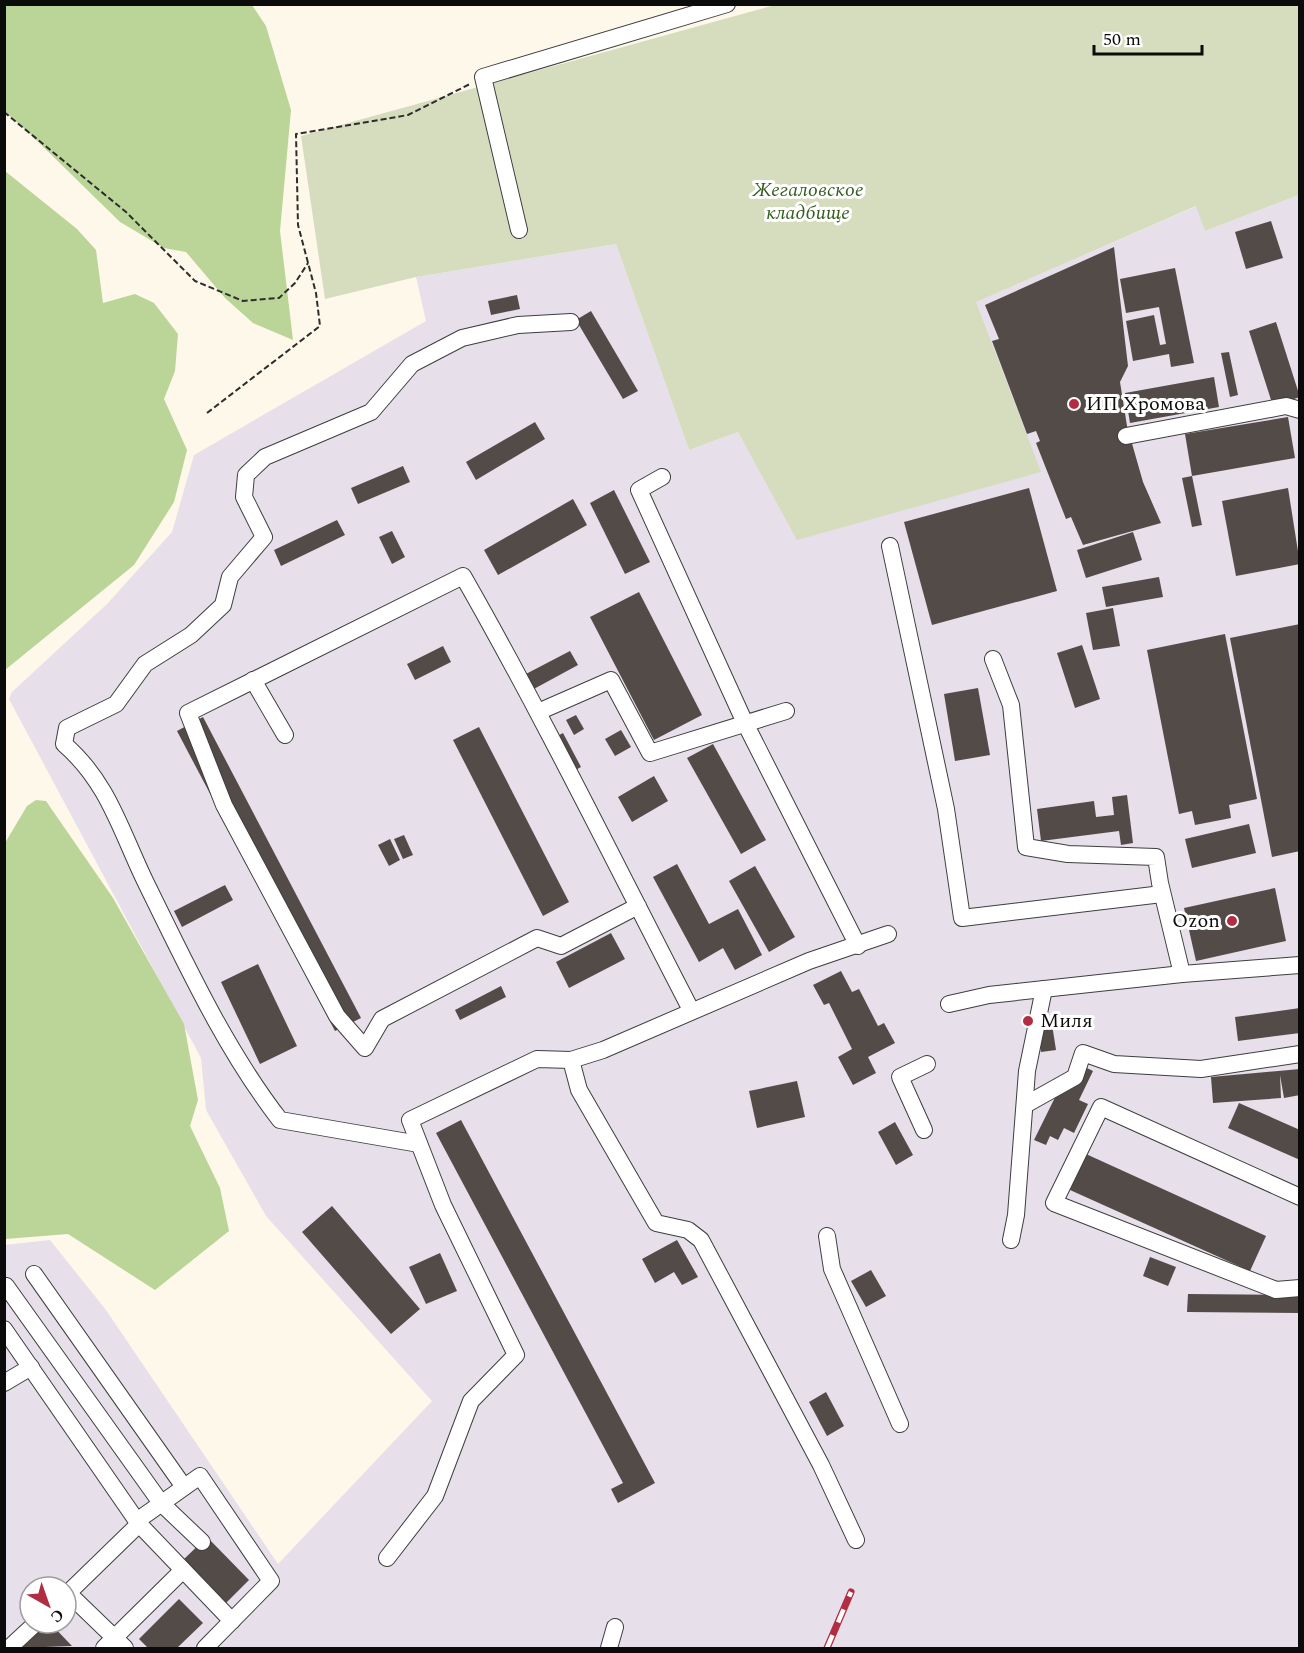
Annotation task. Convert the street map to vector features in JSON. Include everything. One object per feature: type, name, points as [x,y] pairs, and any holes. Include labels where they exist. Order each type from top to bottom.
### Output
[{"type":"street","points":[[519,230],[483,77],[727,4]]},
{"type":"street","points":[[419,1144],[280,1120],[247,1079],[146,882],[107,797],[84,762],[64,744],[67,728],[116,704],[145,664],[191,635],[223,605],[230,577],[264,537],[244,497],[246,475],[266,457],[371,412],[412,364],[462,338],[518,325],[572,322]]},
{"type":"street","points":[[1126,436],[1286,406],[1299,410]]},
{"type":"street","points":[[662,477],[639,490],[745,723],[858,946]]},
{"type":"street","points":[[890,546],[946,809],[962,918],[1162,894]]},
{"type":"street","points":[[638,906],[561,946],[537,938],[382,1019],[365,1048],[337,1016],[230,816],[188,713],[463,576],[538,712],[638,906],[691,1010]]},
{"type":"street","points":[[993,659],[1011,705],[1026,847],[1068,854],[1156,857],[1162,894],[1182,974]]},
{"type":"street","points":[[253,680],[285,735]]},
{"type":"street","points":[[538,712],[611,680],[650,753],[786,711]]},
{"type":"street","points":[[387,1558],[435,1496],[471,1401],[516,1355],[443,1205],[410,1120],[537,1059],[571,1060],[603,1050],[691,1010],[809,961],[888,934]]},
{"type":"street","points":[[949,1004],[989,995],[1182,974],[1299,965]]},
{"type":"street","points":[[1011,1240],[1017,1215],[1028,1071],[1044,989]]},
{"type":"street","points":[[1025,1105],[1075,1077],[1083,1053],[1114,1064],[1201,1069],[1299,1054]]},
{"type":"street","points":[[571,1060],[579,1090],[656,1223],[688,1230],[700,1240],[821,1465],[856,1540]]},
{"type":"street","points":[[924,1130],[900,1077],[927,1064]]},
{"type":"street","points":[[1299,1197],[1101,1107],[1054,1203],[1276,1290],[1299,1288]]},
{"type":"street","points":[[827,1236],[832,1269],[900,1424]]},
{"type":"street","points":[[34,1274],[184,1487]]},
{"type":"street","points":[[6,1286],[161,1503],[202,1542]]},
{"type":"street","points":[[4,1329],[139,1522],[232,1621]]},
{"type":"street","points":[[4,1383],[31,1367]]},
{"type":"street","points":[[78,1583],[139,1522],[161,1503],[200,1476],[271,1581],[205,1648]]},
{"type":"street","points":[[78,1606],[114,1645],[183,1570]]},
{"type":"street","points":[[609,1648],[615,1627]]},
{"type":"street","points":[[9,1648],[23,1635]]},
{"type":"path","points":[[207,413],[320,326],[316,293],[298,225],[296,134],[408,115],[483,77]]},
{"type":"path","points":[[4,112],[126,212],[195,281],[243,301],[279,298],[295,283],[308,263]]},
{"type":"shaded area","points":[[1299,195],[1299,1648],[5,1648],[4,1245],[50,1240],[106,1310],[278,1564],[432,1401],[266,1216],[206,1110],[201,1058],[9,699],[12,692],[107,604],[172,532],[194,455],[426,321],[416,277],[616,244],[689,450],[738,432],[798,539],[1040,472],[975,302],[1197,206],[1205,231]]},
{"type":"green space","points":[[4,5],[252,5],[266,26],[291,110],[280,231],[293,340],[253,323],[225,298],[186,252],[164,248],[120,222],[5,112]]},
{"type":"green space","name":"Жегаловское кладбище","points":[[775,5],[1299,5],[1299,195],[1205,231],[1196,206],[976,302],[1041,472],[797,540],[738,432],[689,450],[616,244],[416,277],[325,299],[301,136]]},
{"type":"green space","points":[[5,171],[77,229],[96,250],[103,303],[135,294],[154,303],[178,334],[175,371],[164,399],[187,450],[174,502],[134,565],[5,670]]},
{"type":"green space","points":[[36,800],[46,801],[113,898],[184,1024],[198,1100],[190,1126],[220,1188],[229,1231],[155,1290],[68,1234],[5,1239],[5,843],[27,806]]},
{"type":"building","points":[[1271,221],[1283,258],[1246,269],[1235,232]]},
{"type":"building","name":"ИП Хромова","points":[[1114,247],[1128,366],[1120,382],[1127,426],[1143,482],[1161,523],[1083,545],[1071,517],[1066,519],[1036,443],[1040,441],[1036,431],[1027,434],[992,341],[999,339],[985,305]]},
{"type":"building","points":[[1175,268],[1194,363],[1171,367],[1169,354],[1133,361],[1126,321],[1154,315],[1160,345],[1166,344],[1159,307],[1126,313],[1120,279]]},
{"type":"building","points":[[517,295],[520,309],[491,315],[488,301]]},
{"type":"building","points":[[591,311],[638,391],[623,399],[576,320]]},
{"type":"building","points":[[1276,322],[1300,397],[1273,406],[1249,331]]},
{"type":"building","points":[[1229,352],[1238,395],[1230,397],[1221,353]]},
{"type":"building","points":[[1214,377],[1219,407],[1130,423],[1125,393]]},
{"type":"building","points":[[1288,417],[1295,458],[1192,476],[1185,434]]},
{"type":"building","points":[[535,422],[545,439],[476,480],[466,462]]},
{"type":"building","points":[[403,466],[410,482],[358,504],[351,488]]},
{"type":"building","points":[[1192,476],[1202,525],[1192,527],[1182,478]]},
{"type":"building","points":[[1029,488],[1057,591],[932,625],[904,522]]},
{"type":"building","points":[[1288,488],[1300,564],[1236,576],[1222,501]]},
{"type":"building","points":[[614,490],[650,562],[625,574],[590,503]]},
{"type":"building","points":[[573,499],[587,525],[498,575],[484,550]]},
{"type":"building","points":[[337,520],[345,535],[281,566],[274,550]]},
{"type":"building","points":[[392,531],[405,557],[392,564],[379,537]]},
{"type":"building","points":[[1133,532],[1142,560],[1086,578],[1077,550]]},
{"type":"building","points":[[1159,577],[1163,597],[1106,607],[1102,587]]},
{"type":"building","points":[[639,592],[702,715],[654,740],[590,617]]},
{"type":"building","points":[[1113,608],[1120,646],[1093,650],[1086,613]]},
{"type":"building","points":[[1300,624],[1300,851],[1272,857],[1230,638]]},
{"type":"building","points":[[1225,634],[1257,799],[1229,805],[1231,818],[1195,825],[1192,811],[1179,814],[1147,650]]},
{"type":"building","points":[[1082,645],[1100,699],[1075,708],[1057,653]]},
{"type":"building","points":[[443,646],[451,662],[415,680],[407,664]]},
{"type":"building","points":[[570,651],[578,665],[532,690],[524,675]]},
{"type":"building","points":[[978,688],[990,755],[955,761],[944,694]]},
{"type":"building","points":[[576,715],[584,729],[574,735],[566,720]]},
{"type":"building","points":[[203,717],[361,1018],[335,1031],[177,731]]},
{"type":"building","points":[[479,727],[569,902],[543,916],[453,740]]},
{"type":"building","points":[[621,730],[631,747],[615,756],[605,739]]},
{"type":"building","points":[[563,733],[581,767],[568,774],[550,740]]},
{"type":"building","points":[[713,744],[766,840],[741,854],[687,758]]},
{"type":"building","points":[[654,776],[668,801],[632,822],[618,797]]},
{"type":"building","points":[[1127,795],[1133,843],[1121,845],[1119,831],[1041,841],[1037,809],[1094,801],[1096,817],[1114,815],[1112,797]]},
{"type":"building","points":[[1249,824],[1256,853],[1192,868],[1185,839]]},
{"type":"building","points":[[404,835],[413,855],[403,859],[394,839]]},
{"type":"building","points":[[390,839],[400,860],[389,866],[378,845]]},
{"type":"building","points":[[677,864],[709,924],[738,909],[762,955],[735,970],[723,948],[699,962],[653,877]]},
{"type":"building","points":[[755,866],[795,937],[769,952],[729,881]]},
{"type":"building","points":[[225,885],[233,900],[182,927],[174,911]]},
{"type":"building","points":[[1275,888],[1286,941],[1196,961],[1184,908]]},
{"type":"building","points":[[611,933],[625,959],[569,988],[556,962]]},
{"type":"building","points":[[258,964],[297,1046],[260,1064],[221,982]]},
{"type":"building","points":[[841,971],[852,992],[859,989],[878,1026],[884,1023],[895,1043],[868,1057],[876,1073],[853,1085],[838,1057],[852,1049],[829,1003],[824,1005],[813,985]]},
{"type":"building","points":[[501,986],[506,997],[460,1020],[455,1010]]},
{"type":"building","points":[[1300,1008],[1300,1033],[1238,1041],[1235,1017]]},
{"type":"building","points":[[1051,1018],[1056,1050],[1041,1052],[1037,1020]]},
{"type":"building","points":[[1073,1061],[1093,1071],[1079,1100],[1088,1104],[1074,1133],[1064,1128],[1058,1140],[1050,1136],[1046,1145],[1034,1140]]},
{"type":"building","points":[[1300,1069],[1300,1095],[1284,1098],[1280,1075],[1281,1098],[1213,1103],[1211,1077]]},
{"type":"building","points":[[797,1081],[805,1117],[757,1128],[749,1091]]},
{"type":"building","points":[[1239,1103],[1300,1130],[1300,1160],[1228,1128]]},
{"type":"building","points":[[461,1120],[655,1483],[618,1503],[611,1489],[623,1483],[436,1133]]},
{"type":"building","points":[[895,1122],[913,1155],[896,1165],[878,1132]]},
{"type":"building","points":[[1086,1154],[1266,1236],[1250,1271],[1070,1190]]},
{"type":"building","points":[[332,1206],[420,1309],[391,1334],[302,1232]]},
{"type":"building","points":[[677,1240],[698,1277],[682,1285],[674,1272],[655,1283],[642,1259]]},
{"type":"building","points":[[440,1253],[457,1291],[426,1304],[409,1267]]},
{"type":"building","points":[[1150,1257],[1176,1267],[1168,1286],[1143,1276]]},
{"type":"building","points":[[871,1270],[886,1296],[866,1307],[851,1281]]},
{"type":"building","points":[[1188,1294],[1300,1295],[1300,1313],[1187,1312]]},
{"type":"building","points":[[826,1392],[844,1426],[827,1436],[809,1402]]},
{"type":"building","points":[[207,1537],[249,1580],[226,1603],[183,1560]]},
{"type":"building","points":[[179,1599],[203,1623],[177,1648],[148,1648],[139,1639]]},
{"type":"building","points":[[32,1635],[61,1635],[72,1646],[18,1648]]},
{"type":"railway","points":[[827,1648],[851,1592]]},
{"type":"place","name":"ИП Хромова","points":[[1074,404]]},
{"type":"place","name":"Ozon","points":[[1232,921]]},
{"type":"place","name":"Миля","points":[[1028,1021]]}]
